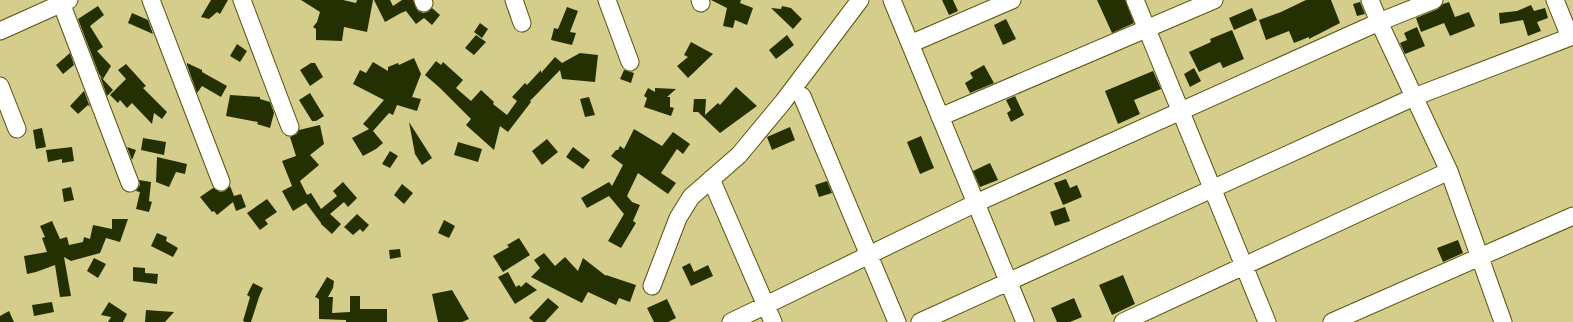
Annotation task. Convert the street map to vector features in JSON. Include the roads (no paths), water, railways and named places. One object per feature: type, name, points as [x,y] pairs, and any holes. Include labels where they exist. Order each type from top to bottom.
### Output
[{"type":"street","points":[[151,0],[221,182]]},
{"type":"street","points":[[242,0],[290,127]]},
{"type":"street","points":[[514,0],[522,23]]},
{"type":"street","points":[[607,0],[630,62]]},
{"type":"street","points":[[652,286],[678,218],[691,197],[739,155],[782,102],[860,0]]},
{"type":"street","points":[[892,0],[1025,322]]},
{"type":"street","points":[[910,44],[1012,0]]},
{"type":"street","points":[[1135,0],[1267,322]]},
{"type":"street","points":[[940,117],[1214,0]]},
{"type":"street","points":[[1370,0],[1449,171],[1504,322]]},
{"type":"street","points":[[731,322],[976,203],[1379,22],[1434,0]]},
{"type":"street","points":[[920,322],[1414,97],[1571,37],[1555,0]]},
{"type":"street","points":[[0,31],[64,1],[130,183]]},
{"type":"street","points":[[0,86],[16,129]]},
{"type":"street","points":[[802,96],[897,322]]},
{"type":"street","points":[[1123,322],[1449,171]]},
{"type":"street","points":[[711,179],[773,322]]},
{"type":"street","points":[[1332,322],[1573,216]]}]
